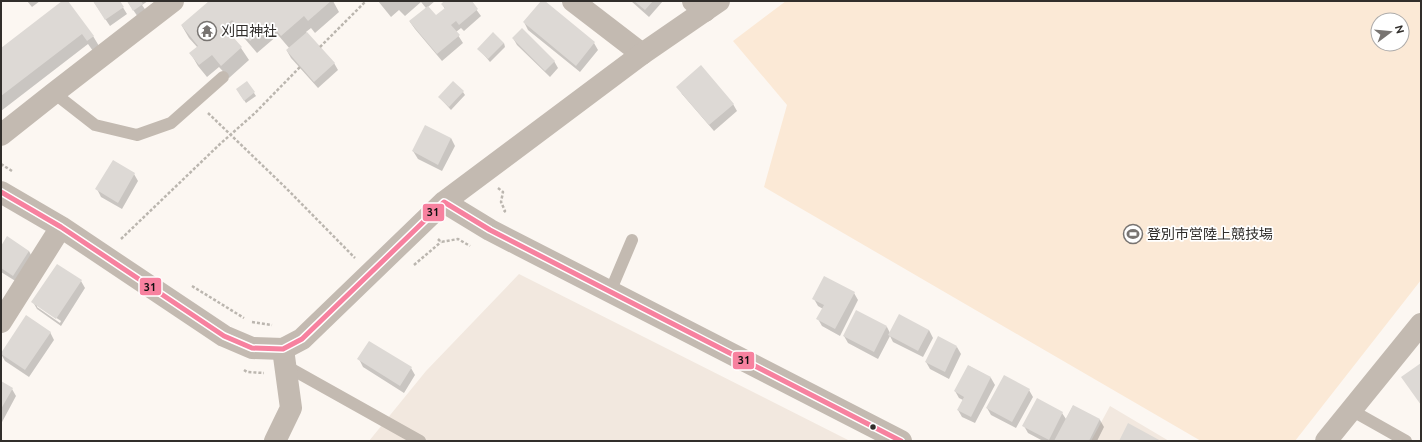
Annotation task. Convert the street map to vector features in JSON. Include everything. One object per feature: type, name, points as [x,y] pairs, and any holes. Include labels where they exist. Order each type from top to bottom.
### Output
[{"type":"street","points":[[1,135],[173,1]]},
{"type":"street","points":[[573,1],[642,54]]},
{"type":"street","points":[[284,357],[444,202],[642,54],[706,4]]},
{"type":"street","points":[[1,192],[61,227],[224,336],[252,348],[284,357]]},
{"type":"street","points":[[444,202],[490,230],[901,441]]},
{"type":"street","points":[[1,322],[61,227]]},
{"type":"street","points":[[1326,441],[1420,328]]},
{"type":"street","points":[[275,441],[292,408],[284,357]]},
{"type":"lane","points":[[54,93],[95,125],[137,135],[171,123],[223,77]]},
{"type":"lane","points":[[610,292],[632,240]]},
{"type":"lane","points":[[284,357],[420,441]]},
{"type":"lane","points":[[1351,410],[1406,441]]},
{"type":"path","points":[[320,47],[366,1]]},
{"type":"path","points":[[127,244],[120,240],[255,113],[300,67]]},
{"type":"path","points":[[195,102],[231,134],[358,262]]},
{"type":"path","points":[[412,266],[441,242]]},
{"type":"path","points":[[191,285],[249,322],[278,325]]},
{"type":"path","points":[[240,368],[247,372],[263,374],[284,357]]},
{"type":"shaded area","name":"登別市営陸上競技場","points":[[786,1],[1421,1],[1421,280],[1295,441],[1201,441],[764,187],[787,105],[733,41]]},
{"type":"shaded area","points":[[519,274],[850,441],[369,441],[426,371]]},
{"type":"shaded area","points":[[1110,406],[1169,441],[1091,441]]},
{"type":"building","points":[[62,1],[68,1],[94,36],[87,41],[82,34],[1,96],[1,48]]},
{"type":"building","points":[[93,1],[120,1],[124,7],[105,20]]},
{"type":"building","points":[[127,1],[141,1],[143,4],[133,11]]},
{"type":"building","name":"刈田神社","points":[[209,1],[331,1],[308,21],[304,16],[281,36],[270,23],[250,41],[232,20],[224,27],[242,47],[221,66],[212,55],[199,65],[189,53],[198,46],[181,25]]},
{"type":"building","points":[[444,1],[472,1],[478,9],[459,25],[456,21],[451,25],[460,35],[437,54],[409,21],[428,6],[436,15],[445,8],[441,4]]},
{"type":"building","points":[[541,1],[545,1],[595,42],[576,66],[523,22]]},
{"type":"building","points":[[634,1],[653,1],[645,10]]},
{"type":"building","points":[[522,28],[555,61],[545,71],[512,38]]},
{"type":"building","points":[[307,32],[335,63],[314,82],[286,50]]},
{"type":"building","points":[[493,32],[504,43],[488,59],[477,49]]},
{"type":"building","points":[[701,65],[734,104],[709,125],[676,87]]},
{"type":"building","points":[[247,81],[255,92],[244,101],[236,89]]},
{"type":"building","points":[[453,81],[464,91],[449,107],[438,97]]},
{"type":"building","points":[[425,125],[451,138],[438,165],[412,151]]},
{"type":"building","points":[[113,160],[135,173],[118,203],[95,189]]},
{"type":"building","points":[[7,236],[29,251],[13,276],[1,268],[1,246]]},
{"type":"building","points":[[57,264],[82,280],[56,319],[31,302]]},
{"type":"building","points":[[824,276],[855,292],[835,329],[816,319],[824,305],[812,299]]},
{"type":"building","points":[[856,310],[887,326],[874,352],[843,336]]},
{"type":"building","points":[[899,314],[929,330],[918,351],[888,335]]},
{"type":"building","points":[[26,315],[51,332],[25,370],[1,353]]},
{"type":"building","points":[[938,336],[957,346],[945,372],[925,362]]},
{"type":"building","points":[[369,341],[412,367],[400,386],[357,359]]},
{"type":"building","points":[[1421,363],[1421,405],[1401,377]]},
{"type":"building","points":[[968,365],[991,377],[971,417],[957,410],[964,397],[954,391]]},
{"type":"building","points":[[1004,375],[1030,389],[1012,422],[986,408]]},
{"type":"building","points":[[1,381],[13,388],[1,409]]},
{"type":"building","points":[[1037,398],[1063,412],[1049,440],[1022,426]]},
{"type":"building","points":[[1073,405],[1100,419],[1089,441],[1054,441]]},
{"type":"building","points":[[1128,423],[1161,441],[1119,441]]},
{"type":"transit line","name":"31","points":[[1,192],[61,227],[224,336],[252,348],[283,349],[302,339],[444,202],[490,230],[901,441]]},
{"type":"place","name":"刈田神社","points":[[207,31]]},
{"type":"place","name":"登別市営陸上競技場","points":[[1133,234]]}]
